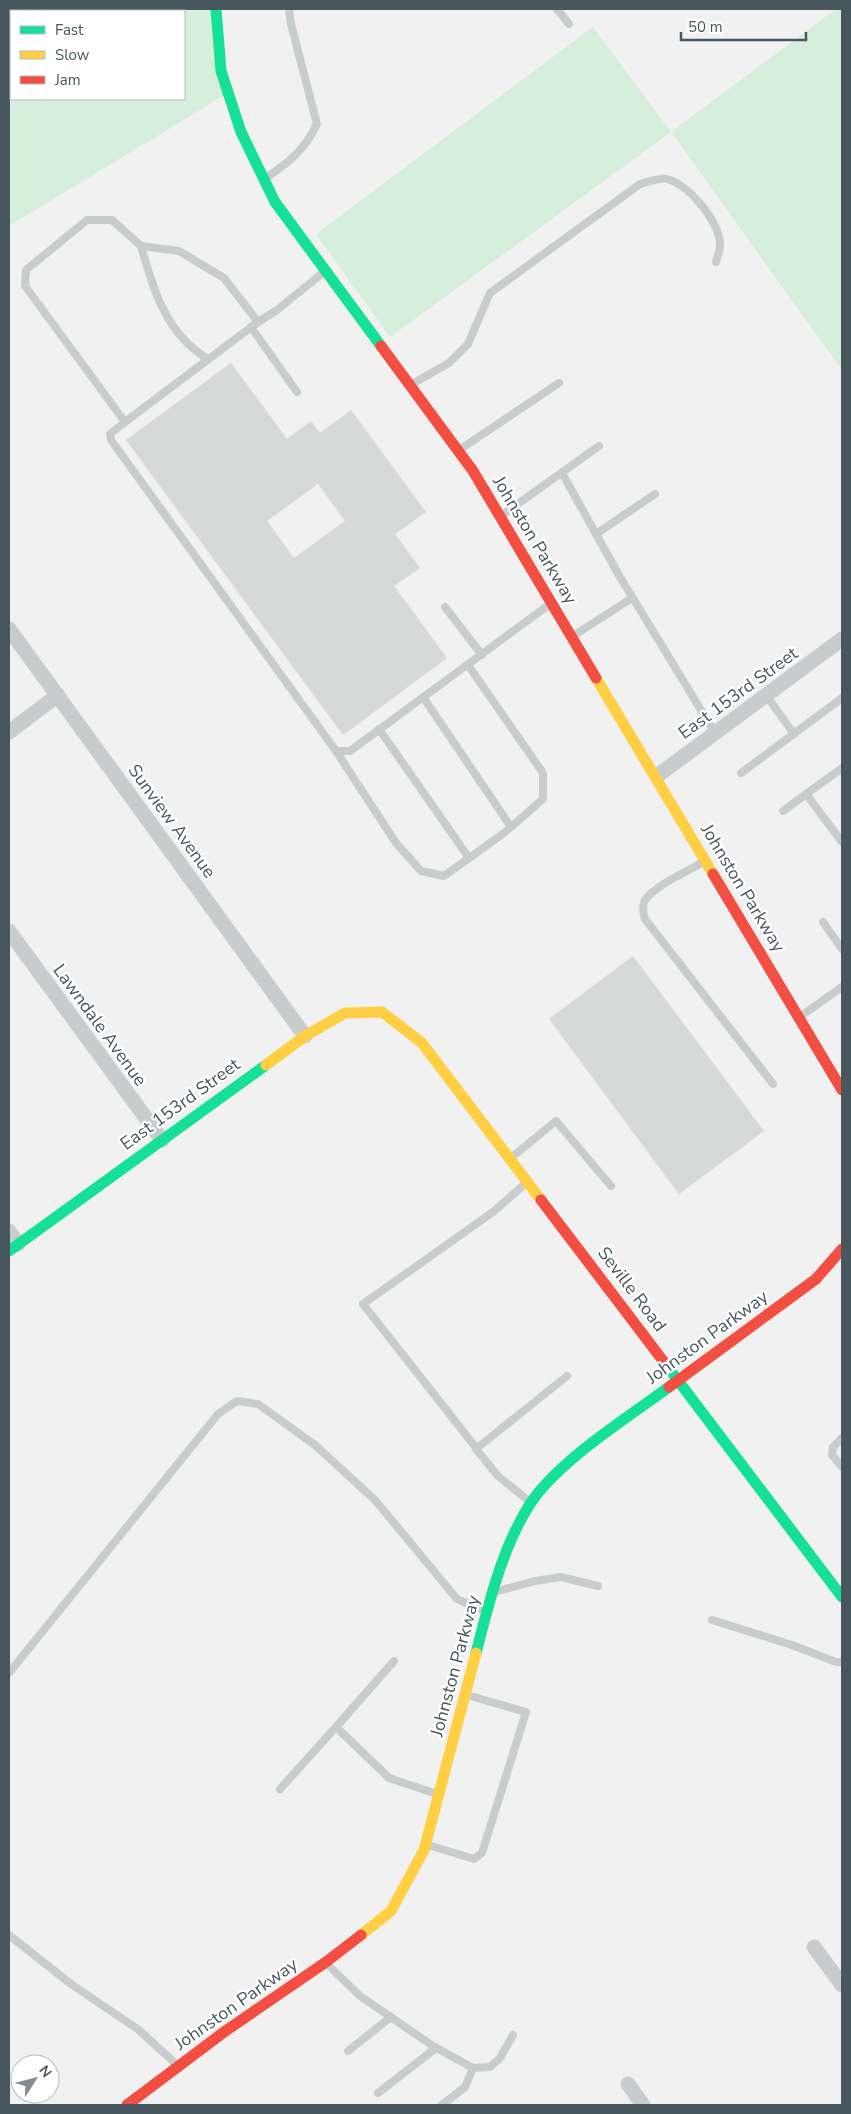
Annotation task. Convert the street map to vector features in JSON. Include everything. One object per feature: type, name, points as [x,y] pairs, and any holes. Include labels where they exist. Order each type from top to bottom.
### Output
[{"type":"street","name":"Johnston Parkway","points":[[216,9],[221,71],[241,132],[275,202],[459,451],[501,516],[842,1090]]},
{"type":"street","name":"Sunview Avenue","points":[[9,629],[305,1036]]},
{"type":"street","name":"East 153rd Street","points":[[657,776],[842,639]]},
{"type":"street","points":[[9,732],[58,696]]},
{"type":"street","name":"Lawndale Avenue","points":[[9,931],[162,1140]]},
{"type":"street","name":"East 153rd Street","points":[[14,1247],[305,1036],[345,1013],[382,1012]]},
{"type":"street","name":"Seville Road","points":[[382,1012],[422,1043],[679,1379],[842,1597]]},
{"type":"street","points":[[9,1231],[14,1247]]},
{"type":"street","name":"Johnston Parkway","points":[[128,2105],[224,2032],[326,1962],[391,1911],[426,1844],[493,1592],[510,1539],[531,1503],[556,1474],[609,1431],[816,1279],[842,1249]]},
{"type":"street","points":[[814,1947],[842,1985]]},
{"type":"street","points":[[628,2084],[644,2105]]},
{"type":"lane","points":[[264,180],[293,159],[309,142],[317,124],[291,24],[289,9]]},
{"type":"lane","points":[[558,9],[569,24]]},
{"type":"lane","points":[[410,385],[449,363],[468,344],[490,293],[640,184],[665,178],[682,185],[699,201],[714,226],[721,244],[716,262]]},
{"type":"lane","points":[[125,422],[25,286],[26,270],[87,220],[112,220],[141,246],[166,318],[195,351],[208,359]]},
{"type":"lane","points":[[141,246],[179,251],[224,278],[258,322]]},
{"type":"lane","points":[[326,271],[277,310],[251,327],[125,422],[110,434],[111,440],[336,751],[396,843],[420,871],[444,876],[511,826],[543,798],[543,773],[468,665]]},
{"type":"lane","points":[[251,327],[296,392]]},
{"type":"lane","points":[[459,451],[559,383]]},
{"type":"lane","points":[[501,516],[599,446]]},
{"type":"lane","points":[[562,473],[632,598],[715,733]]},
{"type":"lane","points":[[596,534],[655,494]]},
{"type":"lane","points":[[572,636],[632,598]]},
{"type":"lane","points":[[336,751],[350,751],[552,603]]},
{"type":"lane","points":[[445,607],[482,655]]},
{"type":"lane","points":[[766,696],[794,734]]},
{"type":"lane","points":[[424,697],[511,826]]},
{"type":"lane","points":[[741,773],[842,698]]},
{"type":"lane","points":[[379,729],[469,858]]},
{"type":"lane","points":[[783,811],[842,768]]},
{"type":"lane","points":[[806,794],[842,842]]},
{"type":"lane","points":[[706,860],[653,893],[645,901],[643,910],[645,919],[773,1084]]},
{"type":"lane","points":[[823,922],[842,949]]},
{"type":"lane","points":[[799,1017],[842,987]]},
{"type":"lane","points":[[510,1159],[556,1121],[611,1186]]},
{"type":"lane","points":[[528,1182],[493,1212],[364,1304],[498,1476],[531,1503]]},
{"type":"lane","points":[[477,1449],[567,1376]]},
{"type":"lane","points":[[9,1672],[218,1414],[236,1401],[258,1404],[315,1445],[375,1500],[457,1599],[487,1612]]},
{"type":"lane","points":[[842,1438],[833,1447],[832,1455],[842,1467]]},
{"type":"lane","points":[[493,1592],[535,1580],[561,1577],[598,1586]]},
{"type":"lane","points":[[712,1620],[792,1645],[836,1662],[842,1662]]},
{"type":"lane","points":[[280,1789],[394,1661]]},
{"type":"lane","points":[[426,1844],[474,1859],[482,1853],[526,1712],[465,1694]]},
{"type":"lane","points":[[336,1727],[389,1778],[438,1794]]},
{"type":"lane","points":[[9,1935],[71,1984],[139,2030],[179,2067]]},
{"type":"lane","points":[[326,1962],[360,1996],[436,2048],[473,2068],[490,2067],[500,2058],[513,2034]]},
{"type":"lane","points":[[348,2051],[391,2017]]},
{"type":"lane","points":[[378,2093],[436,2048]]},
{"type":"lane","points":[[442,2105],[465,2087],[473,2068]]},
{"type":"green space","points":[[9,9],[216,9],[228,93],[9,226]]},
{"type":"green space","points":[[836,9],[842,9],[842,370],[671,132]]},
{"type":"green space","points":[[593,27],[671,132],[390,337],[316,234]]},
{"type":"building","points":[[231,363],[287,439],[311,421],[320,433],[351,410],[426,512],[395,534],[420,568],[394,586],[447,658],[343,735],[126,440]],"holes":[[[318,484],[345,521],[294,558],[267,521]]]},
{"type":"building","points":[[633,956],[764,1131],[679,1194],[549,1019]]},
{"type":"traffic: fast","points":[[216,9],[221,71],[241,132],[275,202],[381,346]]},
{"type":"traffic: fast","points":[[9,1251],[266,1065]]},
{"type":"traffic: fast","points":[[664,1362],[842,1597]]},
{"type":"traffic: fast","points":[[476,1653],[497,1576],[520,1521],[530,1504],[542,1488],[575,1456],[669,1387]]},
{"type":"traffic: slow","points":[[596,678],[713,874]]},
{"type":"traffic: slow","points":[[266,1065],[305,1036],[345,1013],[382,1012],[422,1043],[541,1200]]},
{"type":"traffic: slow","points":[[361,1935],[391,1911],[424,1850],[476,1653]]},
{"type":"traffic: jam","points":[[381,346],[473,471],[596,678]]},
{"type":"traffic: jam","points":[[713,874],[842,1090]]},
{"type":"traffic: jam","points":[[541,1200],[664,1362]]},
{"type":"traffic: jam","points":[[669,1387],[816,1279],[842,1249]]},
{"type":"traffic: jam","points":[[127,2105],[224,2032],[326,1962],[361,1935]]}]
